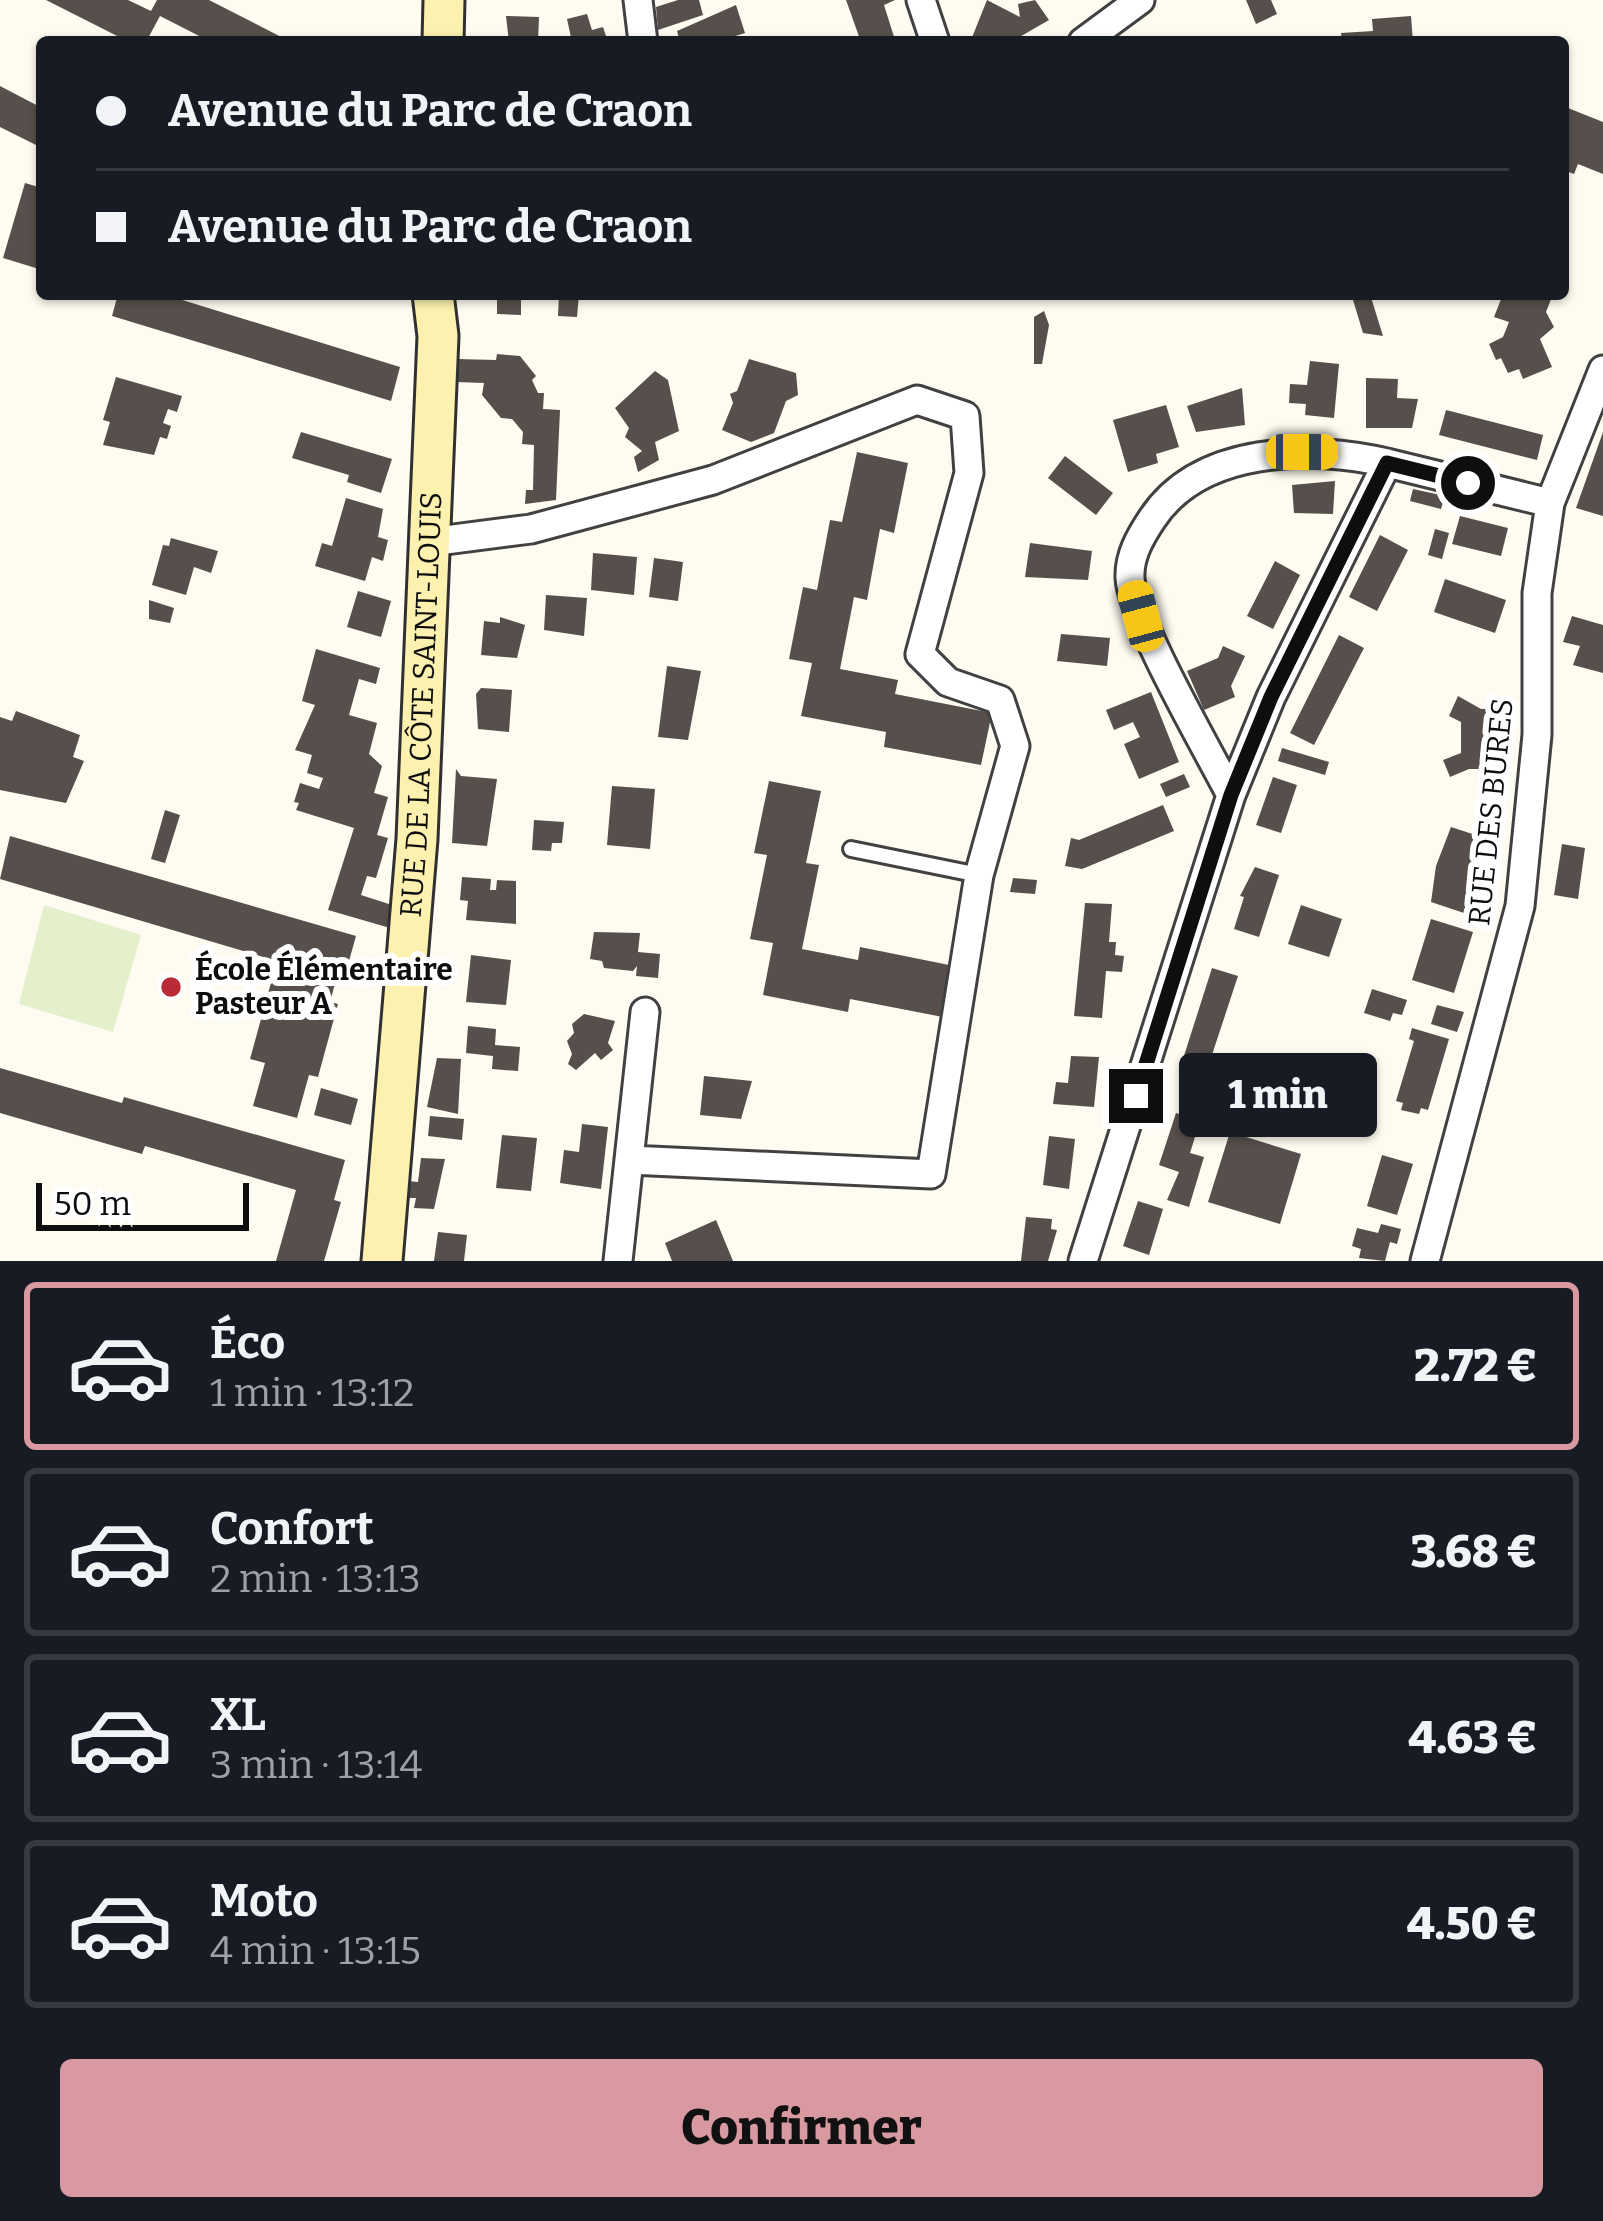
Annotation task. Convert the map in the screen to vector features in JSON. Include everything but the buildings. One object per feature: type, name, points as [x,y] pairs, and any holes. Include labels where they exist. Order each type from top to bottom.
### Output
[{"type":"street","points":[[443,36],[444,0]]},
{"type":"street","points":[[638,0],[642,36]]},
{"type":"street","points":[[921,0],[933,36]]},
{"type":"street","points":[[1091,36],[1140,0]]},
{"type":"street","name":"RUE DE LA CÔTE SAINT-LOUIS","points":[[382,1261],[417,839],[438,336],[434,300]]},
{"type":"street","name":"RUE DES BURES","points":[[1425,1261],[1520,906],[1537,735],[1537,592],[1550,503],[1603,370]]},
{"type":"street","points":[[430,542],[531,529],[712,480],[916,400],[965,416],[969,473],[920,654],[948,682],[1000,700],[1015,746],[979,875],[931,1174],[630,1160]]},
{"type":"street","points":[[1231,795],[1141,616],[1130,578],[1136,542],[1167,496],[1209,471],[1302,452],[1341,452],[1550,503]]},
{"type":"street","points":[[1083,1261],[1231,795],[1271,697],[1387,463]]},
{"type":"street","points":[[618,1261],[645,1012]]},
{"type":"lane","points":[[851,849],[979,875]]},
{"type":"green space","points":[[44,905],[141,935],[113,1032],[19,1004]]},
{"type":"place","name":"École Élémentaire Pasteur A","points":[[171,987]]},
{"type":"route","points":[[1136,1096],[1231,795],[1271,697],[1387,463],[1468,483]]}]
